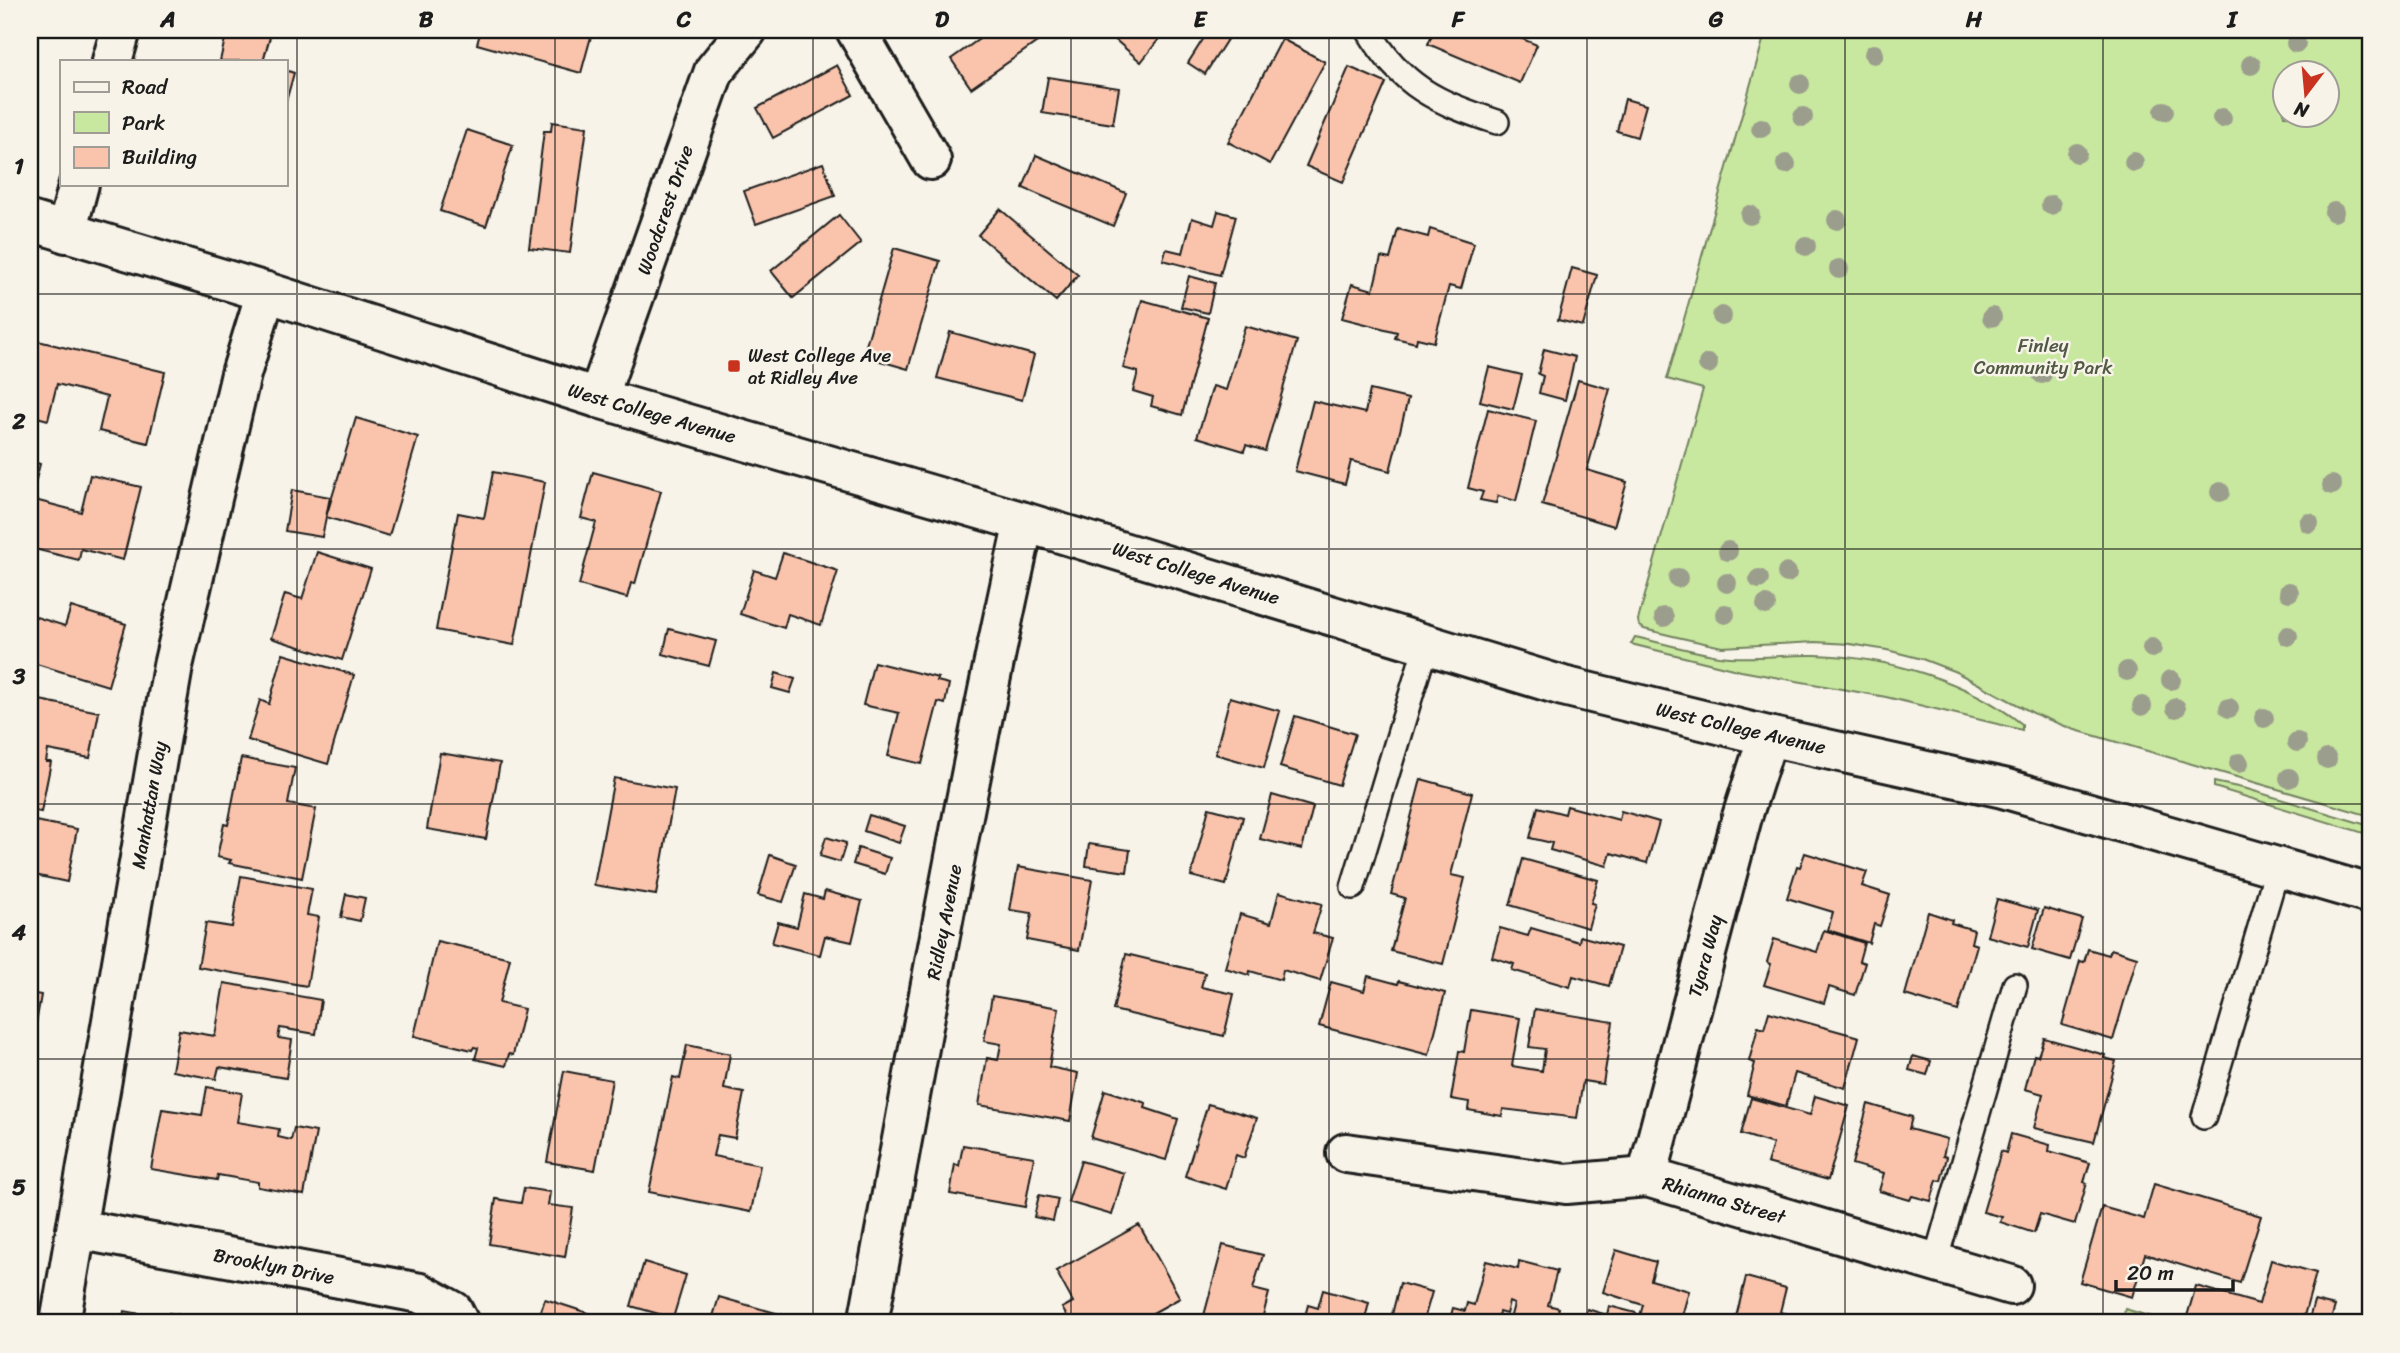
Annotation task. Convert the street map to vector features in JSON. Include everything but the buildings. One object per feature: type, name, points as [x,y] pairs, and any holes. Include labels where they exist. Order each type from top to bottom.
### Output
[{"type":"street","points":[[112,60],[121,30]]},
{"type":"street","name":"Woodcrest Drive","points":[[598,398],[713,71],[747,30]]},
{"type":"street","points":[[856,30],[931,160]]},
{"type":"street","points":[[66,233],[78,186]]},
{"type":"street","name":"West College Avenue","points":[[30,222],[266,292],[598,398],[1427,642],[1563,686],[1768,736],[2003,788],[2370,894]]},
{"type":"street","name":"Manhattan Way","points":[[60,1323],[173,666],[241,374],[266,292]]},
{"type":"street","name":"Ridley Avenue","points":[[868,1323],[917,1058],[1024,522]]},
{"type":"street","name":"Tyara Way","points":[[1647,1177],[1742,817],[1768,736]]},
{"type":"street","name":"Rhianna Street","points":[[1346,1153],[1566,1184],[1647,1177],[2011,1285]]},
{"type":"street","name":"Brooklyn Drive","points":[[77,1229],[420,1293],[453,1311],[459,1323]]},
{"type":"lane","points":[[1368,30],[1387,60],[1422,92],[1467,113],[1497,122]]},
{"type":"lane","points":[[1353,887],[1427,642]]},
{"type":"lane","points":[[2204,1117],[2278,866]]},
{"type":"lane","points":[[1935,1262],[2015,985]]},
{"type":"green space","name":"Finley Community Park","points":[[1766,30],[2370,30],[2370,816],[2072,729],[2035,714],[1956,672],[1922,659],[1850,644],[1815,642],[1722,647],[1644,629],[1638,620],[1703,389],[1667,379]]},
{"type":"green space","points":[[1635,637],[1719,656],[1816,655],[1870,660],[1898,666],[1951,683],[1976,695],[2022,724],[2022,730],[1886,697],[1741,671],[1631,644]]},
{"type":"green space","points":[[2214,782],[2247,789],[2370,826],[2370,835],[2214,787]]},
{"type":"green space","points":[[2125,1309],[2173,1323],[2121,1323]]},
{"type":"place","name":"West College Ave at Ridley Ave","points":[[734,366]]}]
